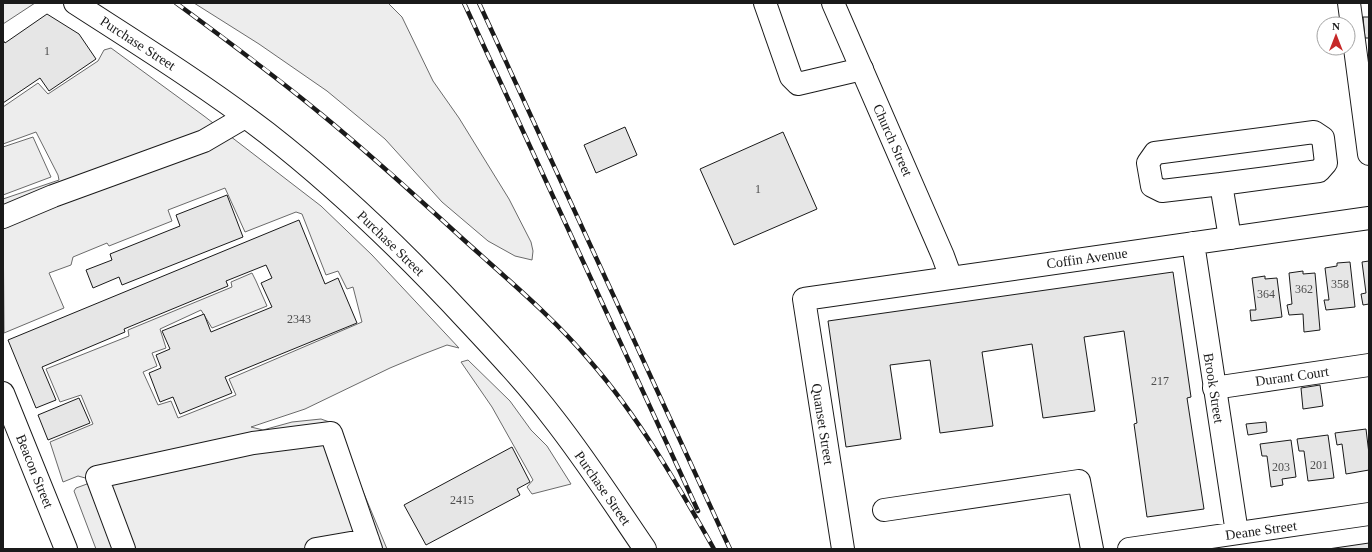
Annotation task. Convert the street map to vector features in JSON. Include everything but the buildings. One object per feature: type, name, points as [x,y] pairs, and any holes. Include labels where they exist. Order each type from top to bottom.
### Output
[{"type":"main road","name":"Purchase Street","points":[[75,3],[161,58],[245,117],[307,166],[371,223],[470,322],[552,417],[597,478],[640,548]]},
{"type":"main road","points":[[765,3],[791,77],[798,84],[862,69]]},
{"type":"main road","name":"Church Street","points":[[833,3],[943,256],[951,278]]},
{"type":"main road","points":[[1349,3],[1369,154]]},
{"type":"main road","points":[[3,217],[53,196],[204,141],[245,117]]},
{"type":"main road","points":[[1314,132],[1323,138],[1326,163],[1319,171],[1221,184],[1162,192],[1152,186],[1148,164],[1155,153],[1314,132]]},
{"type":"main road","points":[[1221,184],[1230,238]]},
{"type":"main road","name":"Coffin Avenue","points":[[804,299],[1369,218]]},
{"type":"main road","name":"Brook Street","points":[[1193,243],[1237,533]]},
{"type":"main road","name":"Quanset Street","points":[[804,299],[842,549]]},
{"type":"main road","name":"Durant Court","points":[[1214,388],[1369,365]]},
{"type":"main road","name":"Beacon Street","points":[[3,393],[66,549]]},
{"type":"main road","points":[[124,549],[97,477],[253,443],[331,434],[370,544],[316,549]]},
{"type":"main road","points":[[884,510],[1079,481],[1092,549]]},
{"type":"main road","name":"Deane Street","points":[[1129,549],[1369,514]]},
{"type":"shaded area","points":[[3,3],[35,3],[3,24]]},
{"type":"shaded area","points":[[194,3],[388,3],[402,17],[433,81],[459,118],[509,199],[531,242],[533,251],[532,260],[515,256],[488,241],[442,202],[385,139],[327,91],[259,44]]},
{"type":"shaded area","points":[[111,48],[204,116],[321,206],[372,255],[459,348],[447,345],[390,368],[305,409],[251,427],[263,430],[292,422],[321,419],[335,424],[387,549],[96,549],[74,491],[76,488],[87,484],[89,479],[78,476],[63,482],[50,442],[93,424],[81,395],[60,402],[46,369],[129,336],[128,330],[232,287],[231,282],[252,273],[267,306],[212,328],[201,310],[160,329],[166,348],[152,353],[157,366],[143,372],[158,405],[171,401],[178,418],[236,395],[229,379],[362,322],[353,287],[347,289],[338,271],[326,275],[302,214],[296,212],[245,232],[225,188],[168,210],[172,221],[109,246],[107,243],[73,257],[71,265],[49,273],[64,308],[4,333],[3,199],[59,180],[58,175],[36,132],[3,144],[3,107],[38,83],[48,94],[98,61],[104,50]]},
{"type":"shaded area","points":[[33,137],[51,177],[3,195],[3,147]]},
{"type":"shaded area","points":[[468,360],[510,401],[531,430],[547,446],[571,484],[532,494],[527,487],[533,480],[492,407],[461,362]]},
{"type":"railway","points":[[176,3],[267,71],[339,129],[513,284],[561,329],[608,382],[641,428],[672,476],[714,549]]},
{"type":"railway","points":[[464,3],[698,511]]},
{"type":"railway","points":[[479,3],[730,549]]}]
